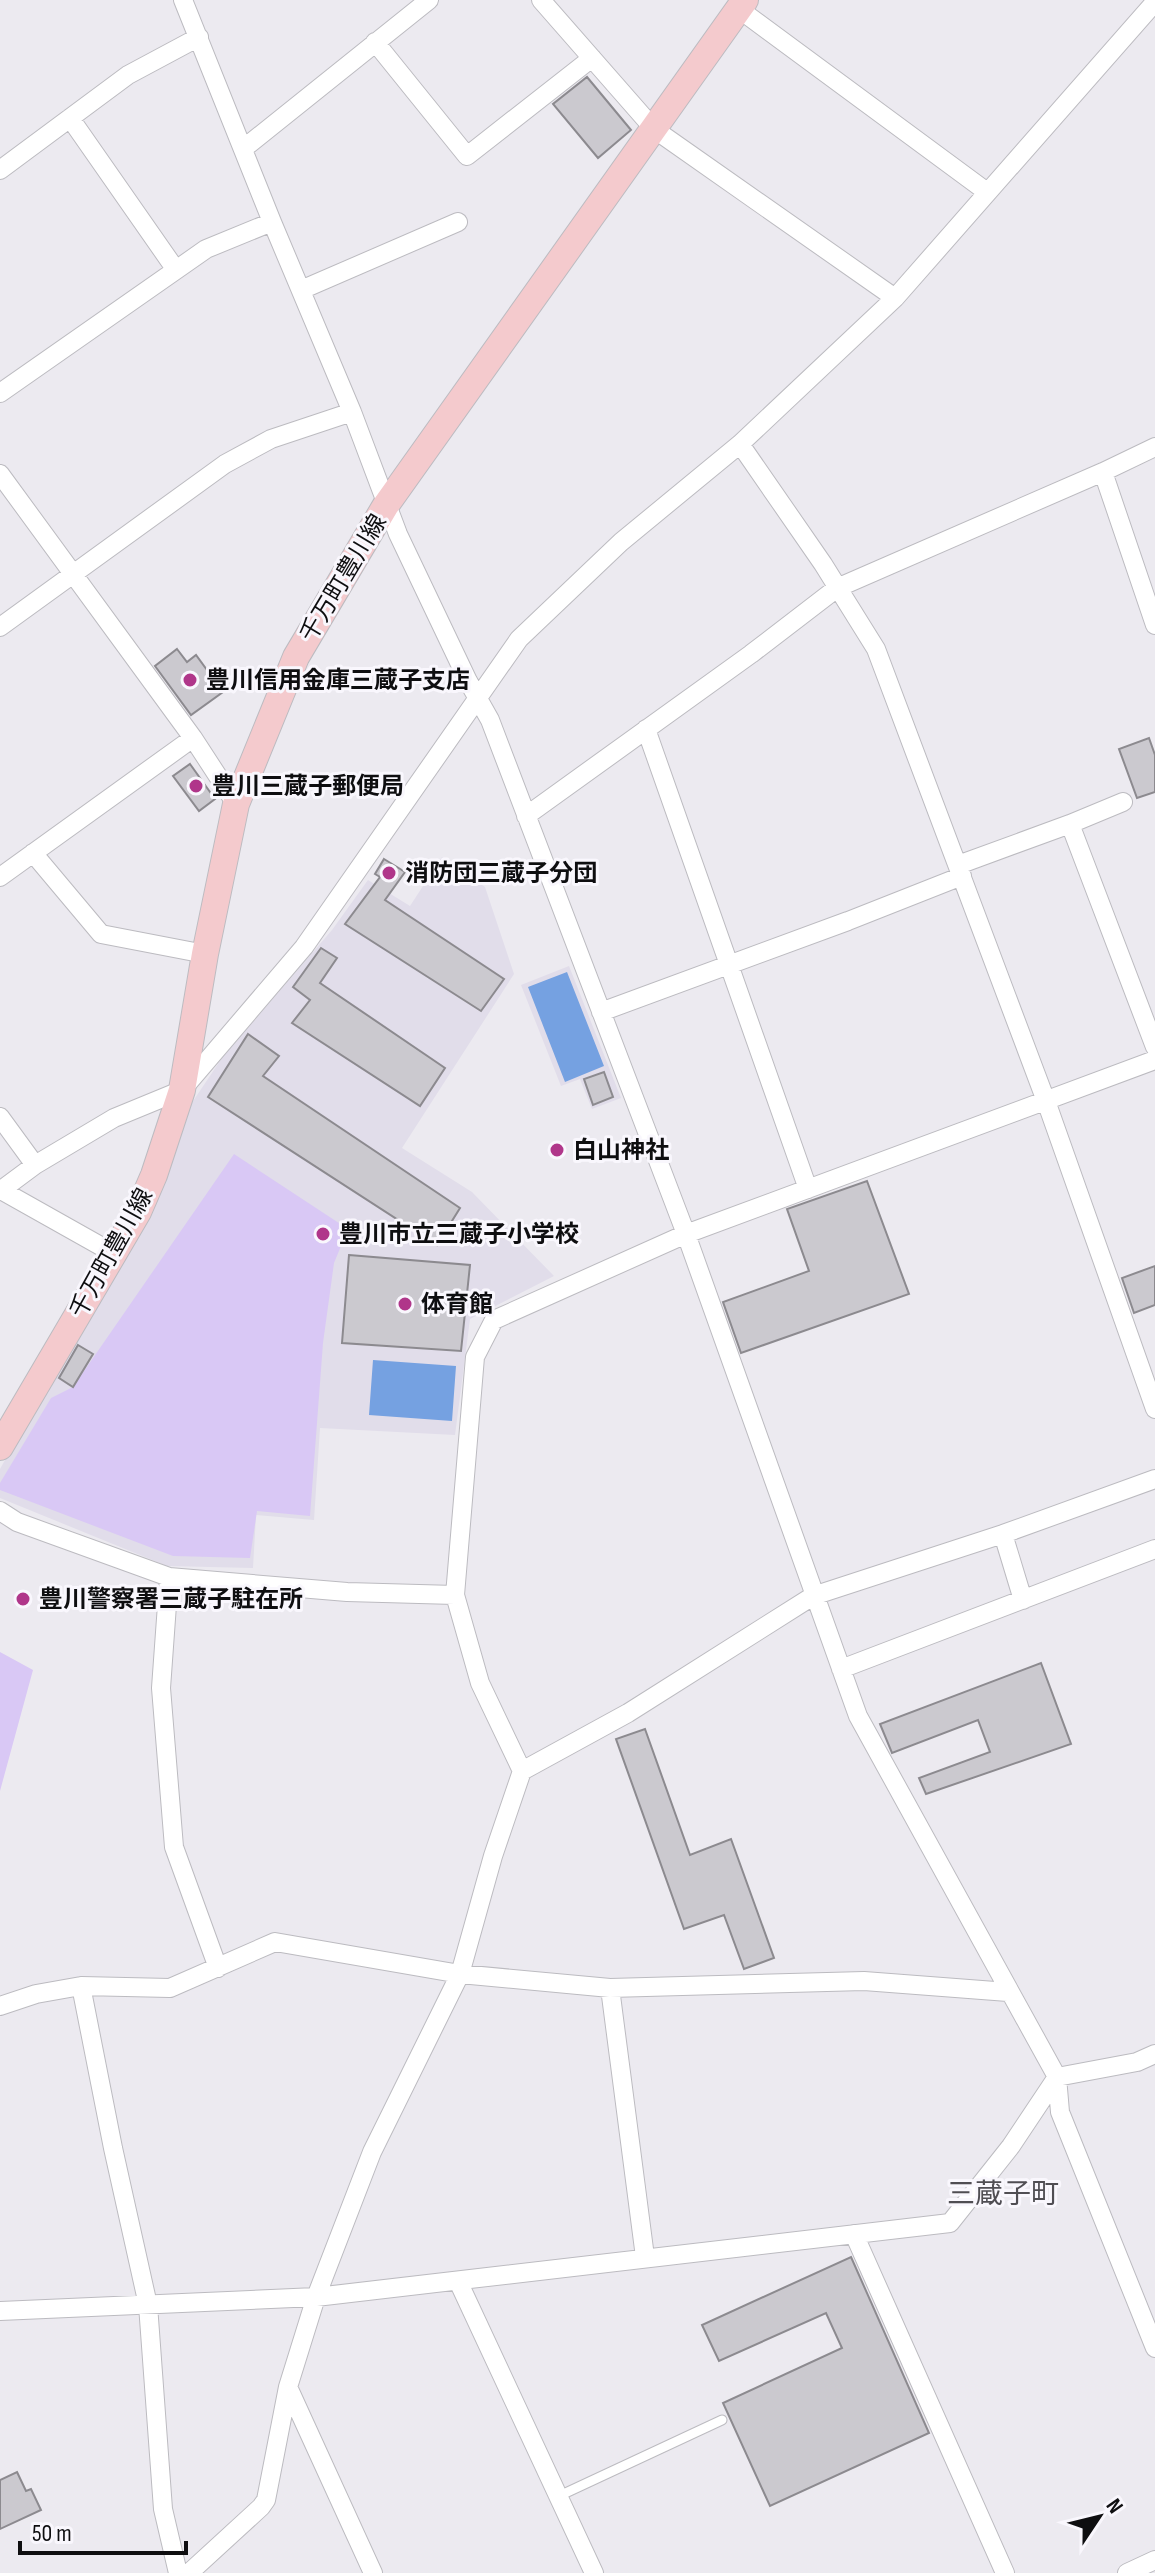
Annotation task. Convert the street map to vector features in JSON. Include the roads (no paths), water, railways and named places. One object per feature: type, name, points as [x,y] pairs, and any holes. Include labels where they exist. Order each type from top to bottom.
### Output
[{"type":"main road","name":"千万町豊川線","points":[[0,1447],[138,1212],[154,1175],[182,1090],[205,954],[236,804],[296,657],[386,505],[742,5]]},
{"type":"street","points":[[183,0],[352,412],[386,505],[490,720],[686,1234],[858,1716],[1057,2077],[1060,2112],[1155,2348]]},
{"type":"street","points":[[243,149],[429,0]]},
{"type":"street","points":[[541,0],[654,129],[895,298]]},
{"type":"street","points":[[113,1253],[0,1190],[35,1165],[114,1118],[182,1090],[304,947],[519,639],[621,542],[740,444],[895,298],[1155,2]]},
{"type":"street","points":[[742,5],[987,192]]},
{"type":"street","points":[[0,170],[128,75],[199,37]]},
{"type":"street","points":[[375,42],[467,156],[592,58]]},
{"type":"street","points":[[70,118],[176,270]]},
{"type":"street","points":[[0,393],[206,249],[272,222]]},
{"type":"street","points":[[301,290],[458,222]]},
{"type":"street","points":[[0,627],[225,464],[271,439],[352,412]]},
{"type":"street","points":[[740,444],[876,649],[1046,1101],[1155,1409]]},
{"type":"street","points":[[526,816],[837,588],[1155,447]]},
{"type":"street","points":[[1103,472],[1155,625]]},
{"type":"street","points":[[0,474],[193,738],[236,804]]},
{"type":"street","points":[[646,729],[808,1189]]},
{"type":"street","points":[[0,877],[193,738]]},
{"type":"street","points":[[601,1012],[730,965],[1123,802]]},
{"type":"street","points":[[1070,824],[1155,1047]]},
{"type":"street","points":[[33,853],[101,934],[205,954]]},
{"type":"street","points":[[522,1771],[480,1683],[455,1595],[475,1357],[494,1320],[686,1234],[1155,1060]]},
{"type":"street","points":[[0,1117],[35,1165]]},
{"type":"street","points":[[189,2573],[266,2500],[288,2387],[316,2297],[372,2152],[460,1974],[493,1856],[522,1771],[628,1713],[813,1596],[1003,1534],[1155,1479]]},
{"type":"street","points":[[0,1511],[17,1522],[169,1577],[347,1592],[455,1595]]},
{"type":"street","points":[[1003,1534],[1023,1600]]},
{"type":"street","points":[[841,1669],[1155,1549]]},
{"type":"street","points":[[169,1577],[161,1688],[174,1847],[218,1968]]},
{"type":"street","points":[[0,2006],[36,1994],[81,1986],[170,1988],[275,1942],[460,1974],[610,1988],[864,1981],[1008,1992]]},
{"type":"street","points":[[81,1986],[148,2305],[163,2509],[178,2573]]},
{"type":"street","points":[[610,1988],[645,2257]]},
{"type":"street","points":[[0,2311],[316,2297],[950,2223],[1011,2146],[1057,2077],[1137,2062],[1155,2054]]},
{"type":"street","points":[[854,2234],[1005,2573]]},
{"type":"street","points":[[458,2281],[594,2573]]},
{"type":"street","points":[[288,2387],[373,2573]]},
{"type":"street","points":[[1127,2573],[1155,2560]]},
{"type":"lane","points":[[559,2496],[722,2420]]},
{"type":"water","points":[[567,972],[604,1066],[565,1082],[528,987]]},
{"type":"water","points":[[373,1360],[456,1366],[452,1421],[369,1415]]},
{"type":"place","name":"豊川信用金庫三蔵子支店","points":[[190,680]]},
{"type":"place","name":"豊川三蔵子郵便局","points":[[196,786]]},
{"type":"place","name":"消防団三蔵子分団","points":[[389,873]]},
{"type":"place","name":"白山神社","points":[[557,1150]]},
{"type":"place","name":"豊川市立三蔵子小学校","points":[[323,1234]]},
{"type":"place","name":"体育館","points":[[405,1304]]},
{"type":"place","name":"豊川警察署三蔵子駐在所","points":[[23,1599]]},
{"type":"district","name":"三蔵子町","points":[[1003,2193]]}]
